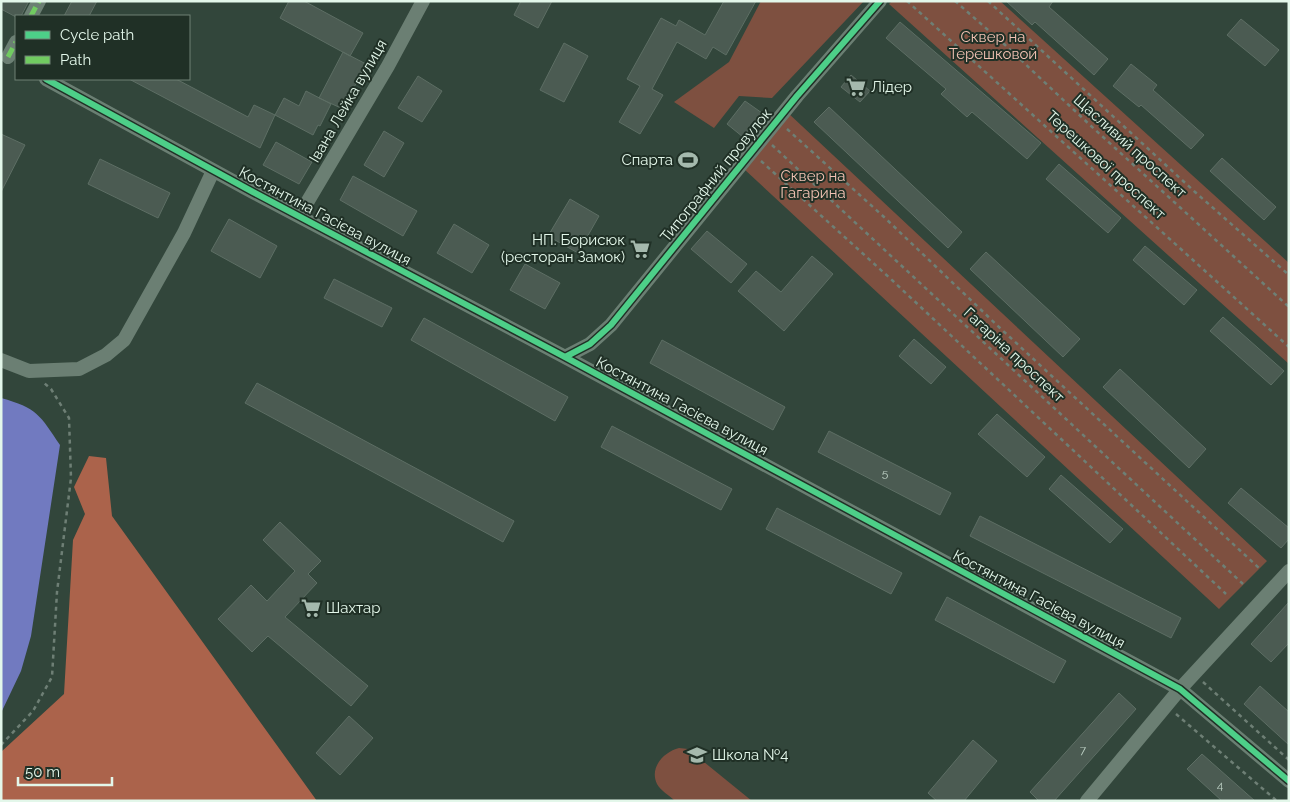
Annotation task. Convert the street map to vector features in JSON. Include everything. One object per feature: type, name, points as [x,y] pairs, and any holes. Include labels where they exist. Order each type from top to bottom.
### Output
[{"type":"street","points":[[31,15],[39,1]]},
{"type":"street","name":"Івана Лейка вулиця","points":[[299,216],[388,66],[423,1]]},
{"type":"street","name":"Типографний провулок","points":[[565,357],[590,344],[610,325],[797,96],[880,1]]},
{"type":"street","points":[[8,58],[15,44]]},
{"type":"street","name":"Костянтина Гасієва вулиця","points":[[48,80],[1180,689],[1289,782]]},
{"type":"street","points":[[1,360],[29,371],[79,369],[106,355],[124,340],[184,233],[214,171]]},
{"type":"street","points":[[1087,801],[1180,689],[1289,571]]},
{"type":"path","points":[[988,1],[1195,192],[1289,275]]},
{"type":"path","points":[[784,126],[884,217],[1000,328],[1259,568]]},
{"type":"path","points":[[758,158],[893,281],[1226,594]]},
{"type":"path","points":[[1,745],[33,711],[52,677],[57,592],[71,478],[69,418],[51,389],[29,371]]},
{"type":"path","points":[[1194,674],[1289,760]]},
{"type":"path","points":[[1167,706],[1277,801]]},
{"type":"green space","points":[[761,1],[864,1],[772,98],[739,96],[714,128],[674,102],[729,62]]},
{"type":"green space","name":"Сквер на Терешковой","points":[[892,1],[1000,1],[1289,263],[1289,364],[889,4]]},
{"type":"green space","name":"Сквер на Гагарина","points":[[787,112],[1267,561],[1219,609],[744,169]]},
{"type":"green space","points":[[679,748],[688,749],[752,801],[675,801],[658,786],[655,772],[656,766],[663,757]]},
{"type":"shaded area","points":[[89,456],[106,458],[112,516],[317,801],[1,801],[1,752],[64,694],[73,540],[85,514],[74,487]]},
{"type":"water","points":[[1,398],[30,409],[47,426],[60,445],[31,636],[21,671],[1,713]]},
{"type":"building","points":[[1,1],[29,1],[22,15],[15,16],[1,9]]},
{"type":"building","points":[[72,1],[97,1],[90,15],[65,15]]},
{"type":"building","points":[[289,1],[304,1],[363,33],[350,56],[280,18]]},
{"type":"building","points":[[521,1],[552,1],[538,28],[514,15]]},
{"type":"building","points":[[724,1],[756,1],[726,55],[713,47],[706,59],[677,42],[652,89],[663,95],[640,134],[619,122],[640,86],[627,79],[661,18],[676,26],[679,20],[705,35]]},
{"type":"building","points":[[1006,1],[1053,1],[1049,7],[1108,59],[1094,75],[1035,22],[1032,25]]},
{"type":"building","points":[[1241,19],[1279,50],[1265,66],[1227,35]]},
{"type":"building","points":[[900,22],[1041,143],[1027,159],[972,112],[967,117],[941,94],[946,89],[886,38]]},
{"type":"building","points":[[564,43],[588,56],[564,102],[540,90]]},
{"type":"building","points":[[343,52],[366,64],[343,109],[319,98]]},
{"type":"building","points":[[1131,64],[1157,85],[1153,90],[1204,135],[1191,149],[1141,105],[1139,107],[1113,86]]},
{"type":"building","points":[[851,75],[870,91],[860,102],[841,87]]},
{"type":"building","points":[[418,76],[442,91],[422,122],[398,108]]},
{"type":"building","points":[[131,80],[178,80],[248,117],[254,105],[275,115],[260,148]]},
{"type":"building","points":[[306,91],[331,104],[320,126],[318,125],[313,135],[275,115],[284,98],[299,106]]},
{"type":"building","points":[[745,101],[762,113],[743,137],[727,124]]},
{"type":"building","points":[[829,107],[962,232],[948,248],[814,122]]},
{"type":"building","points":[[384,131],[404,143],[384,177],[364,165]]},
{"type":"building","points":[[1,134],[25,145],[1,192]]},
{"type":"building","points":[[276,142],[312,162],[299,184],[263,165]]},
{"type":"building","points":[[1222,158],[1276,207],[1264,220],[1210,171]]},
{"type":"building","points":[[100,159],[170,193],[158,218],[88,184]]},
{"type":"building","points":[[1059,164],[1121,218],[1108,233],[1046,179]]},
{"type":"building","points":[[353,176],[417,211],[403,236],[340,200]]},
{"type":"building","points":[[570,199],[599,216],[578,253],[548,236]]},
{"type":"building","points":[[229,219],[277,246],[260,278],[211,251]]},
{"type":"building","points":[[454,224],[489,245],[472,273],[437,253]]},
{"type":"building","points":[[707,231],[747,264],[731,283],[691,249]]},
{"type":"building","points":[[1145,246],[1197,290],[1184,305],[1133,260]]},
{"type":"building","points":[[986,252],[1080,339],[1063,357],[970,269]]},
{"type":"building","points":[[812,256],[833,274],[784,331],[738,291],[756,271],[781,292]]},
{"type":"building","points":[[525,264],[560,283],[545,309],[510,290]]},
{"type":"building","points":[[334,279],[392,308],[382,327],[324,298]]},
{"type":"building","points":[[1223,317],[1284,371],[1271,385],[1210,331]]},
{"type":"building","points":[[424,318],[568,397],[555,421],[411,340]]},
{"type":"building","points":[[914,339],[946,367],[931,384],[899,356]]},
{"type":"building","points":[[662,340],[785,407],[773,430],[650,363]]},
{"type":"building","points":[[1120,369],[1206,449],[1189,468],[1103,387]]},
{"type":"building","points":[[257,383],[514,521],[503,542],[245,403]]},
{"type":"building","points":[[997,414],[1045,457],[1027,477],[978,434]]},
{"type":"building","points":[[612,426],[732,489],[721,510],[601,447]]},
{"type":"building","points":[[829,431],[951,493],[940,515],[818,452]]},
{"type":"building","points":[[1061,475],[1123,529],[1110,543],[1049,489]]},
{"type":"building","points":[[1241,488],[1289,528],[1289,539],[1281,548],[1228,503]]},
{"type":"building","points":[[777,508],[902,573],[891,594],[766,529]]},
{"type":"building","points":[[980,516],[1181,618],[1171,638],[970,536]]},
{"type":"building","points":[[280,522],[321,561],[308,574],[317,583],[285,617],[368,686],[351,706],[268,636],[252,652],[218,619],[251,585],[267,601],[295,571],[263,540]]},
{"type":"building","points":[[947,597],[1066,661],[1054,683],[935,620]]},
{"type":"building","points":[[1289,602],[1289,643],[1271,662],[1251,644]]},
{"type":"building","points":[[1260,686],[1289,712],[1289,745],[1244,704]]},
{"type":"building","points":[[1119,693],[1136,709],[1054,801],[1039,801],[1030,792]]},
{"type":"building","points":[[349,716],[373,738],[340,775],[316,753]]},
{"type":"building","points":[[973,740],[997,761],[964,801],[937,801],[928,793]]},
{"type":"building","points":[[1202,754],[1255,801],[1222,801],[1187,769]]},
{"type":"marked path","points":[[32,15],[39,1]]},
{"type":"marked path","points":[[8,57],[15,44]]},
{"type":"cycle path","points":[[565,357],[590,344],[611,325],[797,96],[880,1]]},
{"type":"cycle path","points":[[48,80],[1180,689],[1289,781]]},
{"type":"place","name":"Лідер","points":[[856,87]]},
{"type":"place","name":"Спарта","points":[[688,160]]},
{"type":"place","name":"НП. Борисюк (ресторан Замок)","points":[[640,249]]},
{"type":"place","name":"Шахтар","points":[[311,608]]},
{"type":"place","name":"Школа №4","points":[[697,755]]}]
